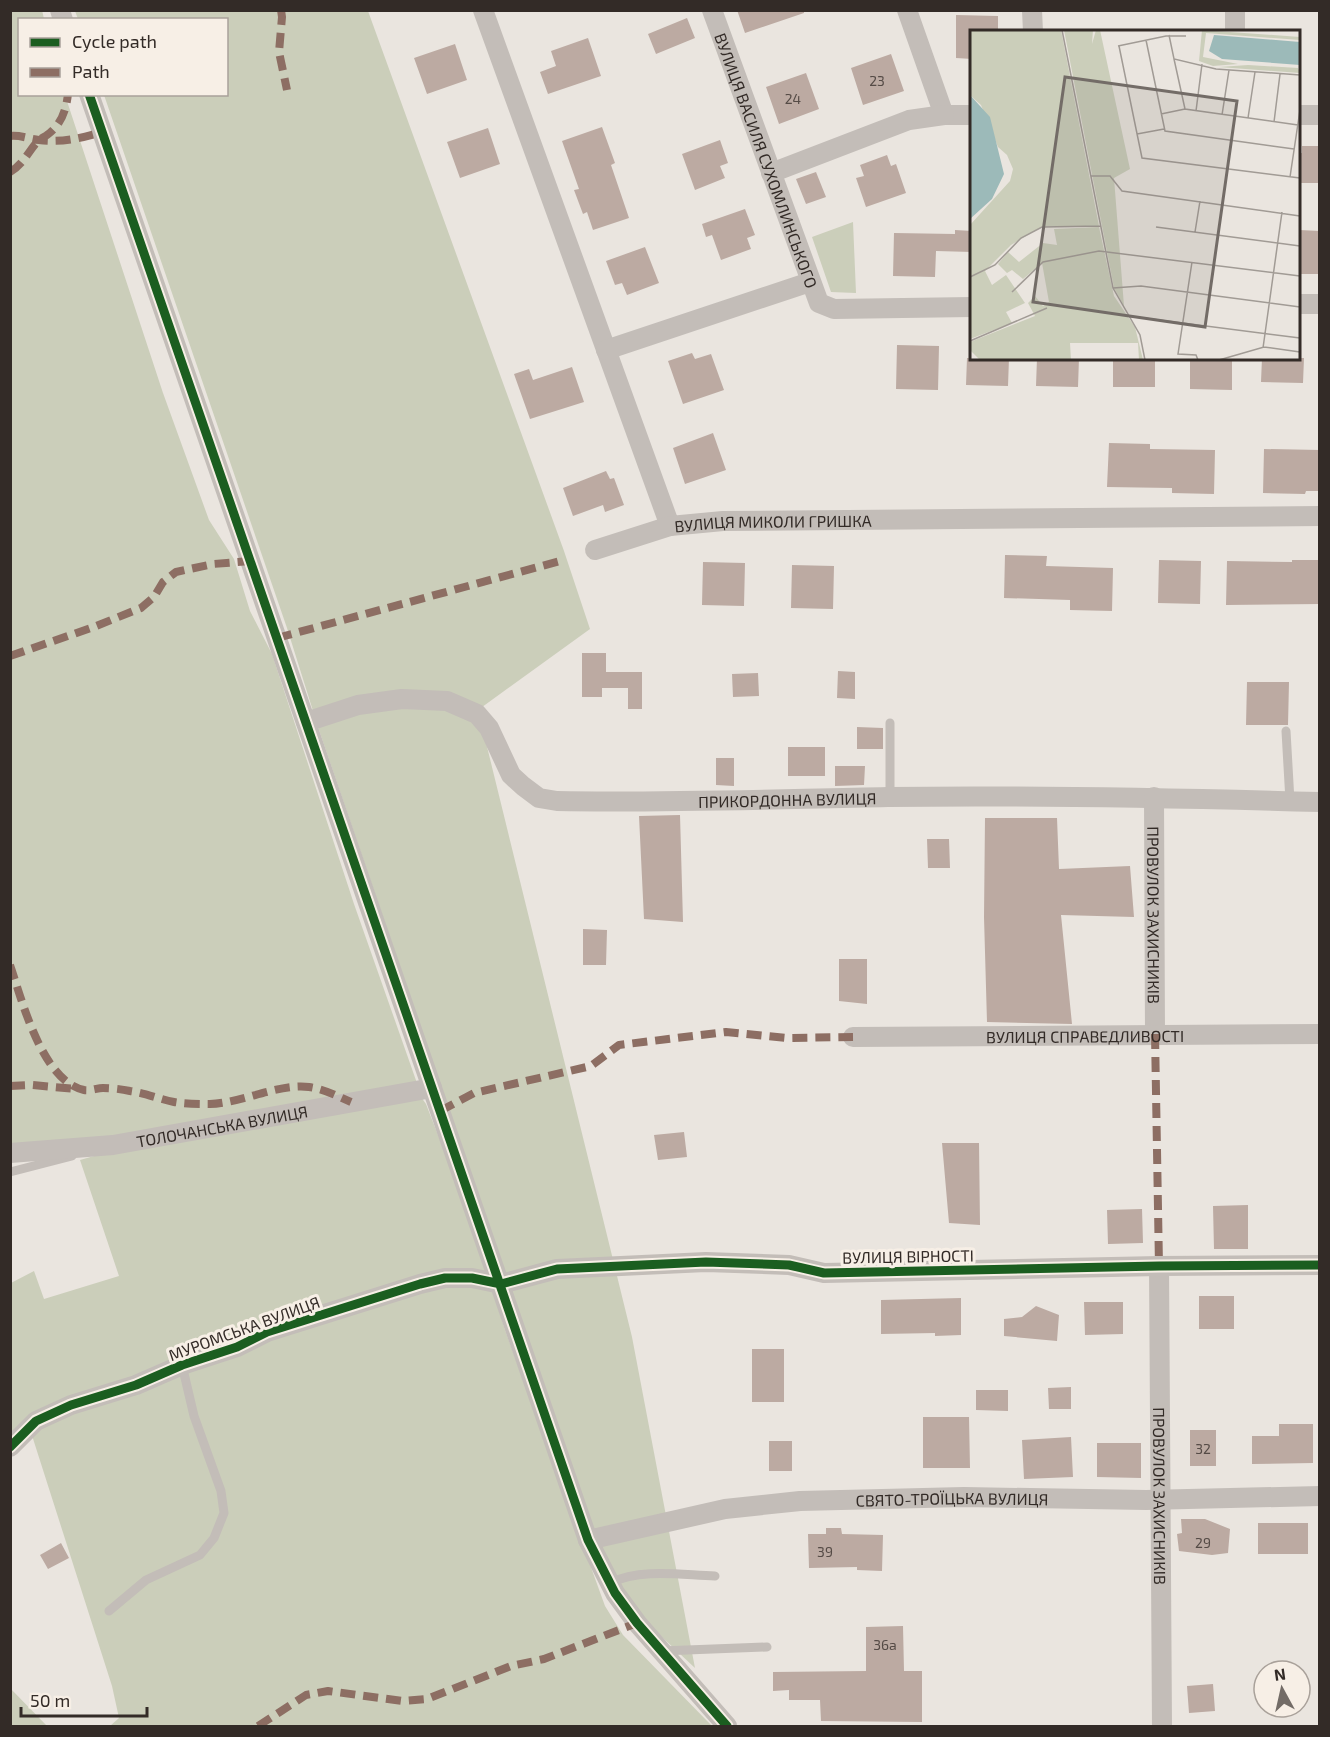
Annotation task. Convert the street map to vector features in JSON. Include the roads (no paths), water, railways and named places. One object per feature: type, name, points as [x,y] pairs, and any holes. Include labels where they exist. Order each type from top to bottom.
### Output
[{"type":"street","name":"ВУЛИЦЯ МИКОЛИ ГРИШКА","points":[[483,10],[670,526],[723,521],[1320,516]]},
{"type":"street","name":"ВУЛИЦЯ ВАСИЛЯ СУХОМЛИНСЬКОГО","points":[[712,10],[819,303],[834,309],[970,307]]},
{"type":"street","points":[[906,10],[944,115]]},
{"type":"street","points":[[1032,10],[1033,30]]},
{"type":"street","points":[[1234,30],[1235,10]]},
{"type":"street","points":[[90,96],[588,1540],[615,1593],[637,1623],[727,1726]]},
{"type":"street","points":[[771,173],[909,120],[944,115],[970,115]]},
{"type":"street","points":[[1300,115],[1320,115]]},
{"type":"street","points":[[606,350],[810,282]]},
{"type":"street","points":[[1300,304],[1320,304]]},
{"type":"street","points":[[595,550],[670,526]]},
{"type":"street","name":"ПРИКОРДОННА ВУЛИЦЯ","points":[[306,722],[358,705],[402,699],[447,701],[477,714],[489,728],[511,775],[523,786],[539,798],[557,801],[677,802],[890,797],[1154,797],[1320,802]]},
{"type":"street","name":"ПРОВУЛОК ЗАХИСНИКІВ","points":[[1154,797],[1155,1035]]},
{"type":"street","name":"ВУЛИЦЯ СПРАВЕДЛИВОСТІ","points":[[853,1037],[1320,1034]]},
{"type":"street","name":"ТОЛОЧАНСЬКА ВУЛИЦЯ","points":[[10,1153],[113,1145],[432,1089]]},
{"type":"street","name":"ВУЛИЦЯ ВІРНОСТІ","points":[[501,1284],[557,1269],[706,1262],[789,1265],[824,1273],[1320,1265]]},
{"type":"street","name":"ПРОВУЛОК ЗАХИСНИКІВ","points":[[1159,1266],[1162,1726]]},
{"type":"street","name":"МУРОМСЬКА ВУЛИЦЯ","points":[[10,1447],[36,1421],[71,1405],[136,1385],[182,1365],[237,1347],[267,1332],[445,1278],[472,1278],[501,1284]]},
{"type":"street","name":"СВЯТО-ТРОЇЦЬКА ВУЛИЦЯ","points":[[588,1540],[724,1509],[800,1501],[964,1497],[1162,1500],[1320,1496]]},
{"type":"lane","points":[[890,723],[890,797]]},
{"type":"lane","points":[[1286,731],[1290,801]]},
{"type":"lane","points":[[10,1172],[113,1145]]},
{"type":"lane","points":[[109,1611],[146,1580],[200,1555],[214,1538],[224,1514],[221,1491],[194,1416],[182,1365]]},
{"type":"lane","points":[[610,1583],[624,1576],[647,1574],[715,1576]]},
{"type":"lane","points":[[661,1651],[767,1647]]}]
